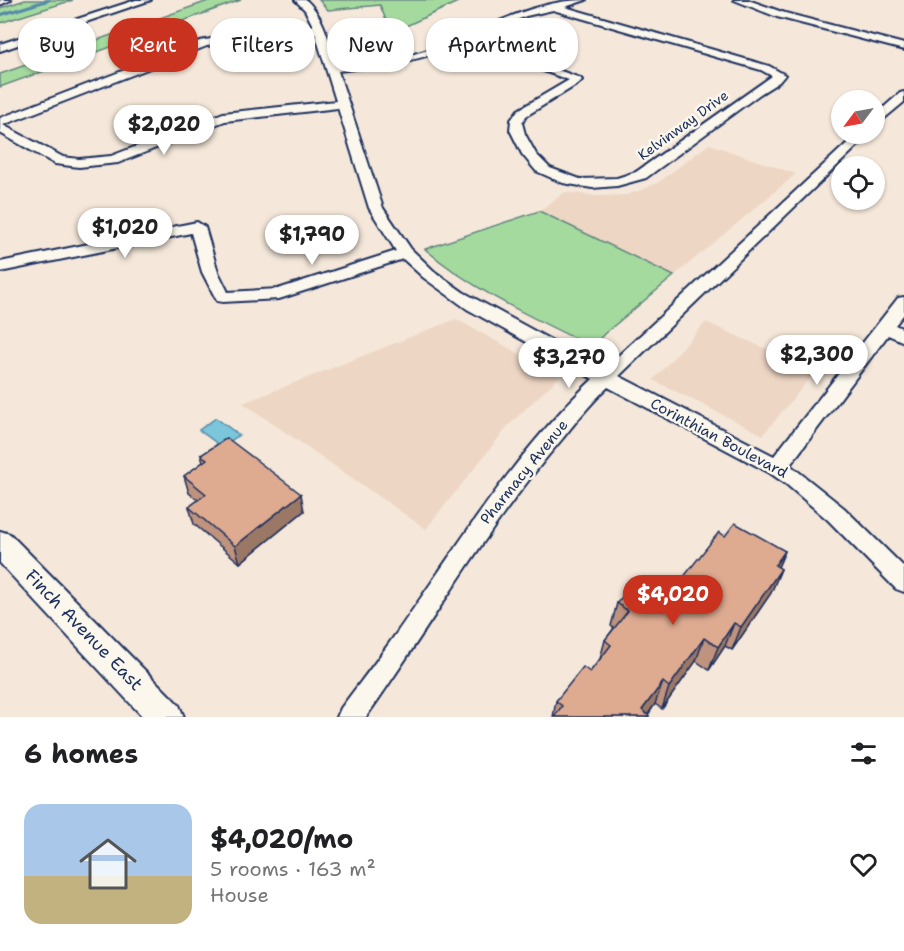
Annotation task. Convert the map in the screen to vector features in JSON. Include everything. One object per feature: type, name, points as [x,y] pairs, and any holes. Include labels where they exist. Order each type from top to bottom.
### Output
[{"type":"main road","name":"Finch Avenue East","points":[[0,543],[167,717]]},
{"type":"street","points":[[0,2],[6,0]]},
{"type":"street","points":[[0,48],[146,0]]},
{"type":"street","name":"Corinthian Boulevard","points":[[300,0],[309,8],[327,51]]},
{"type":"street","points":[[514,18],[581,0]]},
{"type":"street","points":[[739,0],[781,15],[904,47]]},
{"type":"street","name":"Kelvinway Drive","points":[[554,6],[765,68],[778,75],[775,80],[756,91],[641,175],[618,182],[582,183],[543,171],[530,157],[515,129],[516,118],[522,113],[574,82],[574,78],[557,72]]},
{"type":"street","points":[[0,122],[204,43],[243,36],[319,29]]},
{"type":"street","name":"Corinthian Boulevard","points":[[334,72],[376,208],[386,228],[404,254],[453,293],[605,377],[777,467],[836,514],[904,582]]},
{"type":"street","points":[[885,113],[904,96]]},
{"type":"street","points":[[0,128],[60,161],[98,162],[113,160],[224,117],[343,104]]},
{"type":"street","name":"Pharmacy Avenue","points":[[350,717],[401,647],[476,533],[529,463],[605,377],[853,144]]},
{"type":"street","points":[[0,267],[197,227],[210,272],[223,297],[279,294],[404,254]]},
{"type":"street","points":[[777,467],[904,302]]},
{"type":"street","points":[[885,327],[904,336]]},
{"type":"shaded area","points":[[709,144],[796,174],[674,276],[539,211],[565,192],[595,196],[626,195],[644,189],[659,182]]},
{"type":"shaded area","points":[[456,319],[560,376],[509,425],[426,529],[243,403]]},
{"type":"shaded area","points":[[706,322],[816,371],[763,435],[653,380]]},
{"type":"green space","points":[[25,0],[73,0],[0,23],[0,8]]},
{"type":"green space","points":[[211,0],[241,0],[191,18],[160,18]]},
{"type":"green space","points":[[319,0],[462,0],[414,22],[414,18],[385,18],[380,5],[328,10]]},
{"type":"green space","points":[[108,36],[108,48],[96,52],[96,40]]},
{"type":"green space","points":[[18,68],[18,72],[42,72],[0,87],[0,74]]},
{"type":"green space","points":[[539,211],[674,276],[604,334],[592,347],[485,291],[425,249]]},
{"type":"water","points":[[216,418],[239,435],[222,447],[199,430]]},
{"type":"building","points":[[227,438],[301,494],[235,546],[189,507],[206,494],[184,476],[207,459],[201,455]]},
{"type":"building","points":[[735,523],[785,551],[775,565],[781,569],[741,627],[734,623],[718,647],[704,638],[669,687],[663,682],[642,710],[648,717],[554,717],[562,706],[556,701],[583,667],[590,672],[611,645],[605,640],[628,611],[617,603],[637,578],[668,597],[719,532],[725,536]]},
{"type":"waterway","points":[[0,15],[49,0]]}]
